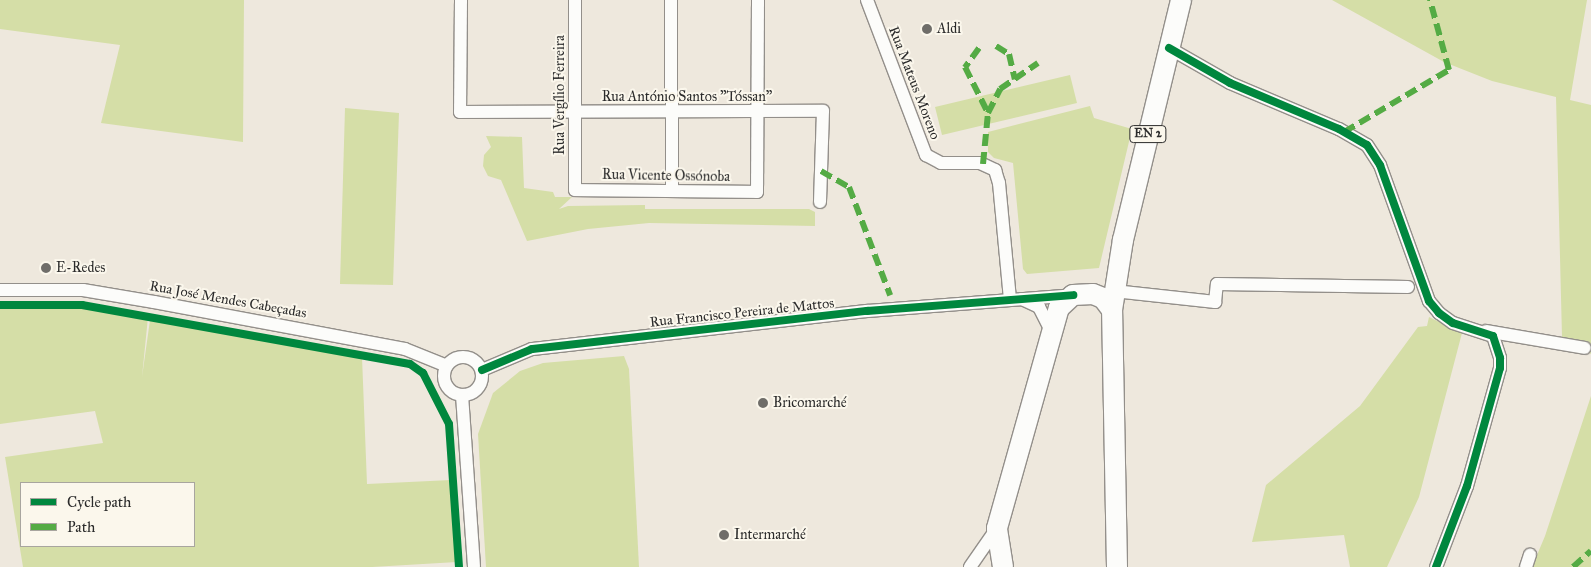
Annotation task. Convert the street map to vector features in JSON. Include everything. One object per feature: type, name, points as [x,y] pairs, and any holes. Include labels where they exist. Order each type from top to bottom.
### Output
[{"type":"main road","name":"EN 2","points":[[1118,567],[1113,301],[1118,269],[1181,0]]},
{"type":"main road","points":[[1003,567],[997,528],[1052,332],[1062,303],[1076,294],[1103,283],[1118,269]]},
{"type":"main road","points":[[1076,294],[1098,295],[1113,301]]},
{"type":"street","name":"Rua António Santos \"Tóssan\"","points":[[462,0],[460,112],[823,111],[820,202]]},
{"type":"street","name":"Rua Vergílio Ferreira","points":[[575,190],[576,0]]},
{"type":"street","points":[[671,0],[672,191]]},
{"type":"street","points":[[758,0],[758,112]]},
{"type":"street","name":"Rua Mateus Moreno","points":[[867,0],[926,154],[942,163],[983,164],[995,170],[1015,298]]},
{"type":"street","points":[[1169,48],[1230,83],[1339,129],[1367,145],[1380,165],[1429,301],[1439,313],[1453,323],[1480,330],[1584,348]]},
{"type":"street","name":"Rua Vicente Ossónoba","points":[[575,190],[757,192],[758,112]]},
{"type":"street","points":[[1113,301],[1215,302],[1217,284],[1408,287]]},
{"type":"street","name":"Rua José Mendes Cabeçadas","points":[[0,290],[83,290],[154,302],[405,348],[446,366]]},
{"type":"street","name":"Rua Francisco Pereira de Mattos","points":[[482,370],[532,349],[867,311],[1076,294]]},
{"type":"street","points":[[1015,298],[1039,307],[1052,332]]},
{"type":"street","points":[[1436,567],[1467,486],[1500,368],[1500,358],[1493,336],[1480,330]]},
{"type":"street","points":[[468,357],[482,370],[479,388],[462,395],[446,385],[446,366],[456,358],[468,357]]},
{"type":"street","points":[[462,395],[474,567]]},
{"type":"street","points":[[970,567],[997,528]]},
{"type":"green space","points":[[0,0],[244,0],[243,142],[101,123],[120,45],[0,29]]},
{"type":"green space","points":[[1332,0],[1587,0],[1570,100],[1591,105],[1591,354],[1562,337],[1556,97],[1492,81],[1444,62]]},
{"type":"green space","points":[[1070,75],[1077,103],[942,135],[935,107]]},
{"type":"green space","points":[[1090,106],[1094,118],[1132,129],[1099,268],[1027,274],[1023,269],[1013,163],[994,158],[988,152],[988,132]]},
{"type":"green space","points":[[345,108],[399,113],[393,285],[340,284]]},
{"type":"green space","points":[[486,136],[522,137],[524,188],[553,192],[555,197],[572,197],[559,209],[568,206],[645,205],[645,209],[809,209],[815,212],[815,226],[649,223],[588,229],[527,241],[501,180],[488,176],[483,166],[484,155],[491,147]]},
{"type":"green space","points":[[75,306],[148,317],[142,377],[150,320],[362,357],[367,484],[451,480],[457,562],[372,567],[23,567],[5,457],[103,443],[95,411],[0,424],[0,308]]},
{"type":"green space","points":[[1429,317],[1462,333],[1419,497],[1387,567],[1350,567],[1344,535],[1252,542],[1266,485],[1360,406],[1418,327],[1427,326]]},
{"type":"green space","points":[[624,356],[629,369],[639,567],[486,567],[478,434],[493,393],[520,371],[543,363]]},
{"type":"green space","points":[[1591,396],[1591,567],[1532,567],[1545,536]]},
{"type":"marked path","points":[[1344,132],[1449,70],[1430,0]]},
{"type":"marked path","points":[[996,46],[1009,54],[1015,79]]},
{"type":"marked path","points":[[979,48],[965,67],[988,113]]},
{"type":"marked path","points":[[983,164],[988,113],[1000,89],[1038,63]]},
{"type":"marked path","points":[[821,171],[849,187],[890,295]]},
{"type":"marked path","points":[[1573,567],[1591,551]]},
{"type":"cycle path","points":[[1169,48],[1230,83],[1339,129],[1367,145],[1380,165],[1429,301],[1439,313],[1453,323],[1493,336],[1500,358],[1500,368],[1467,486],[1436,567]]},
{"type":"cycle path","points":[[482,370],[532,349],[867,311],[1073,295]]},
{"type":"cycle path","points":[[0,305],[82,305],[410,364],[423,373],[449,424],[459,567]]},
{"type":"place","name":"Aldi","points":[[927,29]]},
{"type":"place","name":"E-Redes","points":[[46,268]]},
{"type":"place","name":"Bricomarché","points":[[763,403]]},
{"type":"place","name":"Intermarché","points":[[724,535]]}]
